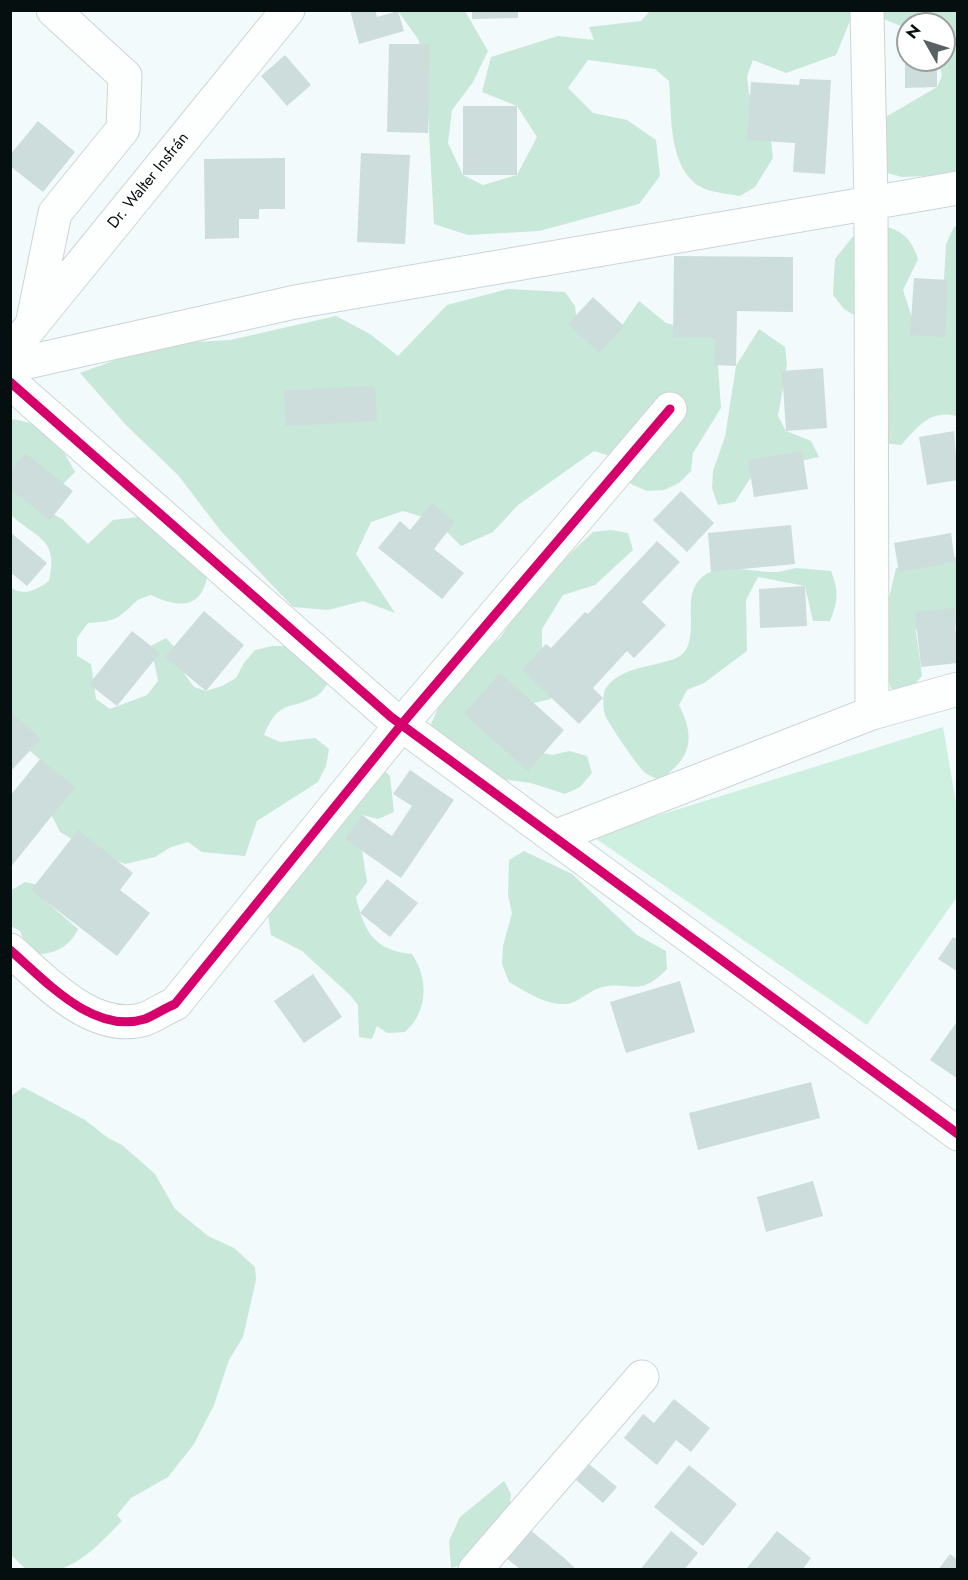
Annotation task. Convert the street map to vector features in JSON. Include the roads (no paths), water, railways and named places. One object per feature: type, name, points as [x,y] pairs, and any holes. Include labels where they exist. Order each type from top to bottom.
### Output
[{"type":"street","points":[[32,324],[55,213],[123,129],[125,76],[53,10]]},
{"type":"street","name":"Dr. Walter Insfrán","points":[[10,352],[288,10]]},
{"type":"street","points":[[867,10],[871,202],[872,712]]},
{"type":"street","points":[[10,366],[295,302],[957,188]]},
{"type":"street","points":[[10,382],[401,725],[957,1134]]},
{"type":"street","points":[[10,950],[73,1005],[110,1020],[144,1019],[175,1004],[401,725],[670,409]]},
{"type":"street","points":[[554,837],[872,712],[957,689]]},
{"type":"street","points":[[475,1569],[642,1377]]}]
